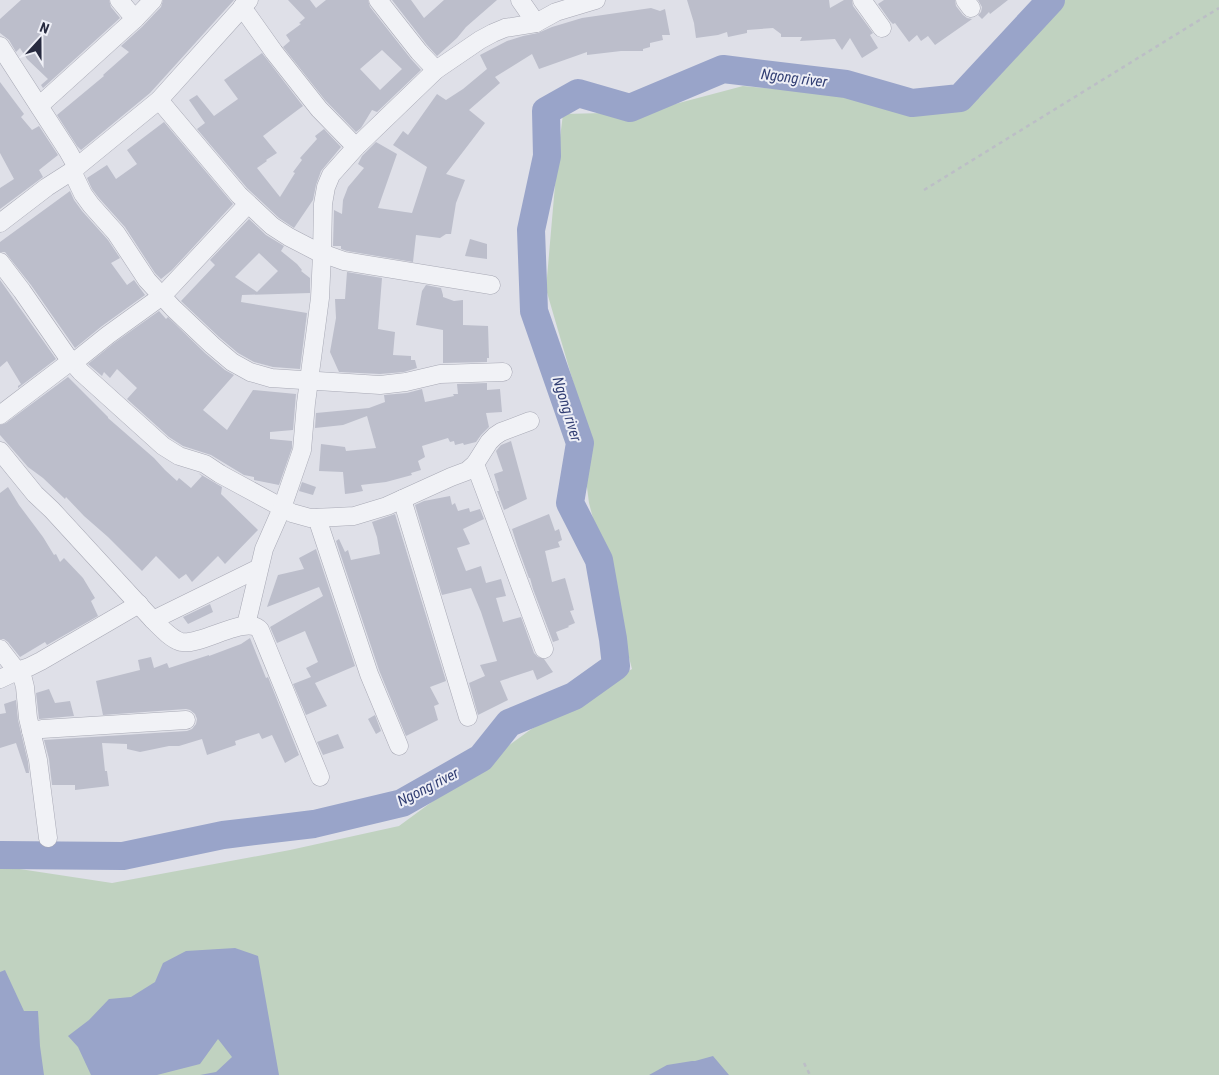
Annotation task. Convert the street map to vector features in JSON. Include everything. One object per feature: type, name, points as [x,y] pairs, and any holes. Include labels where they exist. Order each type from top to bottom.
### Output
[{"type":"street","points":[[119,0],[135,19]]},
{"type":"street","points":[[38,106],[135,19],[153,0]]},
{"type":"street","points":[[378,0],[419,52],[436,70]]},
{"type":"street","points":[[520,0],[536,23]]},
{"type":"street","points":[[246,625],[259,568],[268,539],[282,508],[302,450],[320,298],[323,204],[326,187],[331,175],[356,147],[436,70],[472,45],[492,33],[505,28],[536,23],[556,12],[596,0]]},
{"type":"street","points":[[862,0],[882,28]]},
{"type":"street","points":[[0,223],[47,187],[75,169],[159,100],[245,4],[274,52],[319,109],[356,147]]},
{"type":"street","points":[[0,46],[68,150],[80,188],[91,205],[116,232],[147,280],[212,345],[238,366],[250,372],[271,378],[380,385],[406,382],[440,374],[503,372]]},
{"type":"street","points":[[159,100],[248,204],[272,226],[288,237],[322,254],[344,261],[491,285]]},
{"type":"street","points":[[0,415],[162,296],[248,204]]},
{"type":"street","points":[[0,262],[72,362],[163,446],[179,456],[205,464],[282,508],[301,516],[316,518],[354,516],[402,499],[467,471],[475,464],[494,436],[530,421]]},
{"type":"street","points":[[0,451],[35,494],[168,634],[179,641],[191,643],[232,628],[246,625],[257,626],[320,777]]},
{"type":"street","points":[[475,464],[544,648]]},
{"type":"street","points":[[402,499],[468,717]]},
{"type":"street","points":[[316,518],[369,674],[399,746]]},
{"type":"street","points":[[153,620],[259,568]]},
{"type":"street","points":[[0,680],[41,661],[139,604]]},
{"type":"street","points":[[0,648],[23,678],[28,718],[38,760],[48,838]]},
{"type":"street","points":[[31,730],[186,720]]},
{"type":"path","points":[[924,190],[1219,8]]},
{"type":"path","points":[[804,1063],[810,1075]]},
{"type":"green space","points":[[1063,0],[1219,0],[1219,1075],[0,1075],[0,866],[112,883],[290,850],[399,826],[530,730],[632,669],[589,503],[574,385],[546,289],[563,114],[645,112],[743,86],[841,95],[941,113],[980,97]]},
{"type":"water","points":[[235,948],[258,956],[279,1075],[200,1075],[216,1072],[232,1057],[218,1039],[200,1064],[157,1075],[91,1075],[78,1047],[68,1036],[89,1020],[109,999],[131,997],[155,982],[163,963],[186,951]]},
{"type":"water","points":[[5,970],[24,1011],[38,1011],[44,1075],[0,1075],[0,972]]},
{"type":"water","points":[[713,1056],[729,1075],[649,1075],[667,1065]]},
{"type":"building","points":[[21,0],[109,0],[111,7],[120,18],[43,88],[41,85],[48,79],[27,59],[20,48],[16,52],[9,40],[0,33],[0,19]]},
{"type":"building","points":[[163,0],[234,0],[150,93],[81,150],[57,115],[104,76],[129,52],[121,46],[161,7]]},
{"type":"building","points":[[288,0],[310,0],[316,8],[326,0],[368,0],[370,7],[421,70],[377,112],[372,110],[361,128],[356,132],[325,100],[283,47],[290,41],[286,35],[301,24],[299,23],[305,18]],"holes":[[[382,50],[402,69],[380,90],[360,69]]]},
{"type":"building","points":[[392,0],[411,0],[424,18],[444,0],[497,0],[437,56]]},
{"type":"building","points":[[687,0],[829,0],[830,8],[844,0],[852,0],[853,6],[873,33],[870,35],[878,48],[862,58],[850,38],[842,50],[835,39],[800,41],[802,37],[781,37],[781,34],[773,28],[747,30],[747,33],[728,37],[727,32],[696,38],[694,23]]},
{"type":"building","points":[[884,0],[955,0],[956,6],[963,15],[972,19],[975,17],[935,45],[928,36],[921,41],[917,35],[909,42],[878,4]]},
{"type":"building","points":[[978,0],[1008,0],[990,14],[989,12],[982,19],[978,15],[982,7]]},
{"type":"building","points":[[651,8],[660,11],[665,9],[670,35],[662,35],[663,40],[650,43],[650,47],[643,49],[643,51],[621,51],[587,55],[587,52],[539,69],[532,54],[495,77],[500,83],[469,110],[485,123],[446,174],[465,180],[456,203],[451,234],[446,234],[440,238],[416,235],[413,262],[347,251],[341,249],[341,246],[333,246],[334,210],[342,214],[343,200],[348,187],[364,168],[358,164],[362,156],[376,142],[397,154],[378,208],[412,213],[427,167],[393,145],[403,131],[408,135],[437,94],[446,100],[487,69],[480,55],[507,41],[582,18]]},
{"type":"building","points":[[262,53],[303,106],[263,136],[277,153],[257,168],[280,197],[295,173],[293,172],[302,160],[300,158],[317,139],[315,136],[324,129],[341,147],[321,171],[313,200],[294,228],[279,218],[247,188],[197,129],[205,123],[189,100],[197,95],[214,116],[238,99],[224,80]]},
{"type":"building","points":[[0,82],[24,114],[21,117],[32,130],[39,126],[58,155],[39,170],[43,177],[0,209],[0,188],[14,179],[0,153]]},
{"type":"building","points":[[164,122],[233,204],[172,270],[161,279],[155,273],[125,227],[92,189],[87,178],[107,165],[116,179],[137,164],[127,150]]},
{"type":"building","points":[[70,191],[82,211],[108,240],[120,258],[111,263],[127,285],[134,280],[145,295],[75,348],[31,285],[5,252],[0,252],[0,242]]},
{"type":"building","points":[[249,219],[266,235],[284,246],[281,251],[310,278],[310,293],[242,295],[241,302],[307,313],[300,369],[273,367],[254,362],[238,353],[181,301],[215,265],[210,260]],"holes":[[[259,253],[278,271],[257,292],[235,277]]]},
{"type":"building","points":[[470,239],[487,244],[487,259],[465,256]]},
{"type":"building","points":[[347,272],[382,278],[378,329],[395,332],[393,355],[411,356],[411,360],[415,360],[417,368],[404,372],[380,374],[339,372],[330,352],[336,318],[335,299],[345,299]]},
{"type":"building","points":[[0,280],[56,359],[18,388],[21,384],[7,361],[0,367]]},
{"type":"building","points":[[426,285],[441,288],[443,297],[454,301],[463,300],[463,325],[488,326],[489,358],[487,358],[487,362],[443,363],[443,330],[416,325],[422,291]]},
{"type":"building","points":[[159,311],[166,319],[168,317],[205,353],[234,375],[203,410],[227,430],[253,390],[296,394],[293,430],[270,432],[270,439],[292,441],[292,448],[279,485],[254,480],[254,477],[244,475],[211,455],[183,446],[169,437],[127,399],[137,388],[117,369],[110,378],[104,372],[102,376],[88,364]]},
{"type":"building","points":[[68,377],[108,418],[177,481],[179,478],[191,488],[202,476],[198,473],[222,487],[221,494],[258,530],[225,564],[218,556],[192,582],[186,574],[179,579],[156,556],[142,571],[66,497],[65,499],[28,467],[0,435],[0,425],[6,423]]},
{"type":"building","points":[[487,383],[487,390],[500,389],[502,412],[486,413],[489,427],[476,442],[455,445],[454,441],[450,442],[448,438],[422,446],[425,457],[418,461],[421,470],[411,473],[412,475],[386,482],[361,485],[363,491],[353,493],[345,494],[343,472],[319,471],[321,444],[345,447],[346,451],[376,448],[367,416],[343,425],[315,428],[316,413],[369,408],[385,402],[384,395],[407,393],[422,389],[425,402],[458,394],[457,384]]},
{"type":"building","points":[[511,441],[527,499],[504,510],[497,491],[499,491],[494,474],[503,471],[496,451],[501,445]]},
{"type":"building","points":[[302,482],[316,487],[313,495],[299,491]]},
{"type":"building","points":[[8,487],[54,555],[56,554],[60,562],[64,558],[83,578],[95,598],[91,601],[98,616],[47,645],[45,642],[20,657],[8,642],[0,639],[0,493]]},
{"type":"building","points":[[450,496],[452,505],[455,503],[458,511],[469,508],[470,512],[480,509],[484,519],[463,529],[470,544],[457,548],[466,571],[481,566],[486,583],[501,579],[506,596],[496,598],[503,622],[521,617],[534,653],[544,659],[553,672],[537,680],[533,670],[500,681],[508,700],[478,715],[469,683],[485,676],[480,665],[497,661],[471,588],[442,595],[415,505],[424,501]]},
{"type":"building","points":[[395,514],[446,681],[430,687],[439,704],[434,706],[438,720],[406,736],[379,670],[336,541],[339,539],[345,552],[348,550],[351,560],[380,554],[372,522]]},
{"type":"building","points":[[549,514],[555,531],[559,529],[562,540],[558,542],[560,547],[545,551],[552,582],[565,578],[574,610],[570,611],[575,623],[556,632],[559,640],[553,642],[512,529]]},
{"type":"building","points":[[316,549],[355,666],[315,683],[327,706],[306,715],[293,684],[311,677],[306,668],[318,662],[305,631],[277,643],[270,627],[323,596],[319,587],[267,607],[278,575],[304,569],[299,558]]},
{"type":"building","points":[[210,604],[213,612],[188,624],[183,617]]},
{"type":"building","points":[[250,638],[266,678],[268,677],[299,755],[285,763],[272,735],[262,739],[259,733],[235,741],[236,745],[207,755],[202,739],[179,746],[169,746],[140,752],[127,749],[127,744],[102,743],[105,771],[107,771],[109,786],[75,790],[75,785],[52,785],[49,759],[44,740],[187,731],[196,724],[195,714],[186,709],[103,715],[96,681],[140,670],[138,660],[151,657],[154,668],[167,663],[169,668],[209,656],[241,644]]},
{"type":"building","points":[[49,689],[55,703],[70,701],[74,716],[39,719],[36,693]]},
{"type":"building","points":[[16,700],[18,720],[29,773],[26,773],[16,743],[0,748],[0,714],[6,713],[4,704]]},
{"type":"building","points":[[375,715],[381,731],[376,734],[368,719]]},
{"type":"building","points":[[338,734],[344,748],[323,755],[317,742]]},
{"type":"waterway","name":"Ngong river","points":[[0,855],[123,856],[223,835],[314,824],[402,803],[481,758],[509,723],[574,696],[616,666],[599,560],[570,503],[580,443],[534,311],[531,230],[547,156],[546,111],[578,93],[630,108],[723,69],[846,84],[912,103],[960,98],[1051,0]]}]
